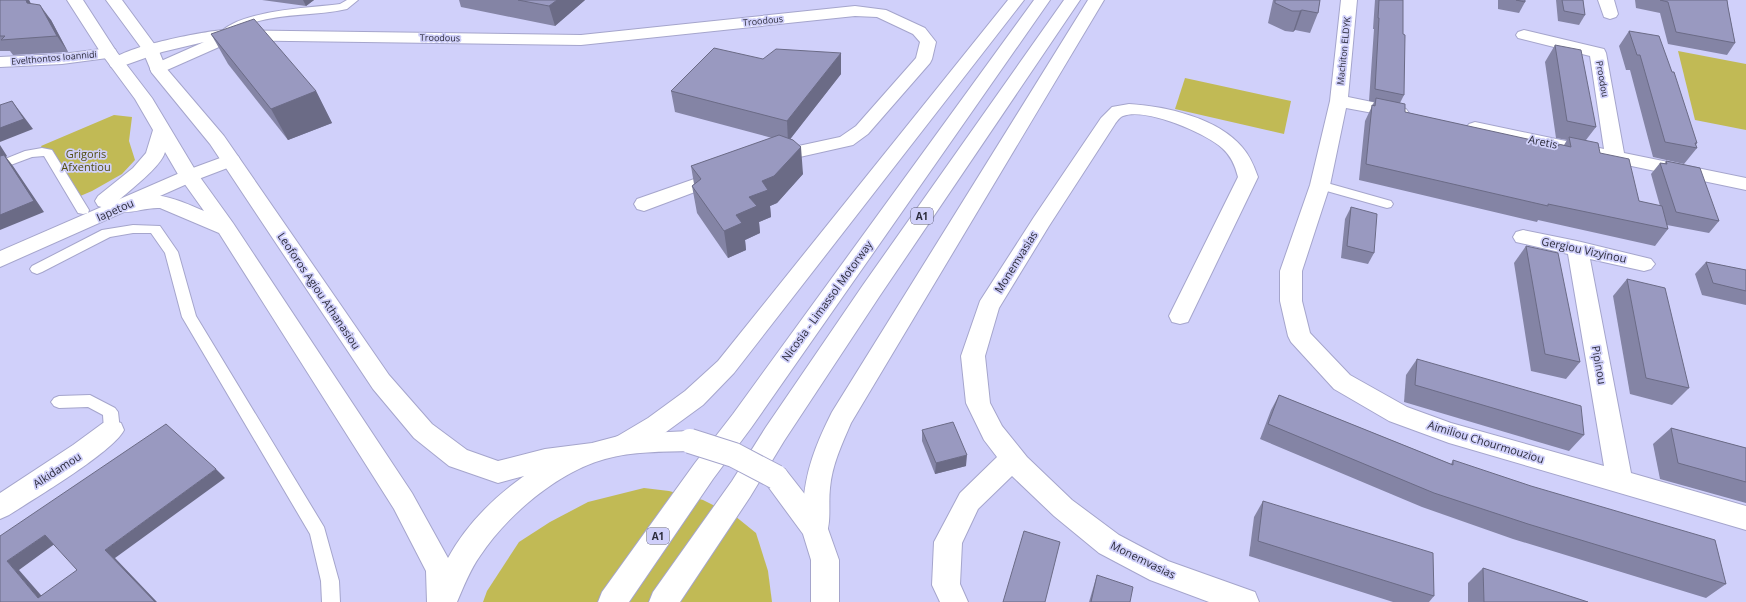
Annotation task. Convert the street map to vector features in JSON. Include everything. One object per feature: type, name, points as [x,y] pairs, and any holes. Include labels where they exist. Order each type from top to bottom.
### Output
[{"type":"main road","points":[[75,0],[113,58],[146,102],[161,131],[186,171],[226,228],[403,501],[440,570],[442,602]]},
{"type":"main road","name":"Leoforos Agiou Athanasiou","points":[[114,0],[150,49],[158,69],[217,140],[381,382],[423,431],[458,458],[498,472],[545,460],[591,453]]},
{"type":"main road","points":[[625,444],[657,426],[694,398],[726,367],[1016,0]]},
{"type":"main road","name":"Nicosia - Limassol Motorway","points":[[612,602],[704,471],[1042,0]]},
{"type":"main road","name":"A1","points":[[663,602],[741,489],[775,434],[871,290],[1072,0]]},
{"type":"main road","points":[[815,529],[818,487],[825,454],[841,420],[1096,0]]},
{"type":"main road","name":"Machiton ELDYK","points":[[1339,102],[1349,0]]},
{"type":"main road","name":"Troodous","points":[[113,58],[185,40],[223,35],[581,40],[855,11],[880,14],[919,31],[928,42],[924,59],[862,130],[846,141],[780,154],[759,162]]},
{"type":"main road","name":"Troodous","points":[[158,69],[204,47],[247,35]]},
{"type":"main road","name":"Proodou","points":[[1524,35],[1598,53],[1615,156]]},
{"type":"main road","name":"Evelthontos Ioannidi","points":[[0,62],[113,58]]},
{"type":"main road","points":[[1339,102],[1420,117]]},
{"type":"main road","name":"Aimiliou Chourmouziou","points":[[1339,102],[1320,185],[1291,271],[1291,301],[1299,336],[1342,382],[1398,414],[1449,434],[1620,481],[1746,518]]},
{"type":"main road","name":"Monemvasias","points":[[1180,316],[1248,177],[1243,159],[1228,142],[1214,132],[1198,126],[1152,111],[1131,109],[1116,112],[1107,122],[1041,222],[988,307],[973,356],[978,402],[993,433],[1013,458],[1063,508],[1109,544],[1160,571],[1245,602]]},
{"type":"main road","name":"Aretis","points":[[1458,125],[1746,184]]},
{"type":"main road","points":[[114,204],[155,155],[161,131]]},
{"type":"main road","name":"Iapetou","points":[[0,260],[114,204],[226,154]]},
{"type":"main road","points":[[644,204],[737,170]]},
{"type":"main road","points":[[114,204],[153,201],[163,202],[226,228]]},
{"type":"main road","name":"Iapetou","points":[[0,245],[83,210],[114,204]]},
{"type":"main road","name":"Gergiou Vizyinou","points":[[1523,237],[1644,264]]},
{"type":"main road","name":"Pipinou","points":[[1577,248],[1620,481]]},
{"type":"main road","name":"Alkidamou","points":[[0,507],[82,453],[112,430]]},
{"type":"main road","points":[[442,602],[454,573],[475,540],[499,512],[528,487],[559,468],[591,453],[625,444],[690,441],[723,449],[752,462],[776,477],[815,529],[825,560],[827,598]]},
{"type":"main road","points":[[954,602],[946,585],[948,542],[968,501],[1013,458]]},
{"type":"lane","points":[[223,35],[235,26],[246,21],[258,18],[343,7],[353,0]]},
{"type":"lane","points":[[0,165],[34,152],[41,151],[48,153],[83,210]]},
{"type":"lane","points":[[1320,185],[1387,204]]},
{"type":"lane","points":[[37,269],[107,233],[133,229],[155,229],[171,252],[189,317],[318,532],[330,581],[331,602]]},
{"type":"lane","points":[[59,402],[90,401],[110,412],[112,430]]},
{"type":"green space","points":[[1678,51],[1746,64],[1746,130],[1695,120]]},
{"type":"green space","points":[[1185,78],[1291,101],[1284,134],[1175,109]]},
{"type":"green space","name":"Grigoris Afxentiou","points":[[114,115],[132,117],[129,141],[135,160],[122,174],[92,191],[71,200],[41,146]]},
{"type":"green space","points":[[644,488],[669,491],[703,500],[735,516],[756,533],[768,571],[772,602],[483,602],[487,591],[519,542],[550,522],[588,502]]},
{"type":"building","points":[[0,0],[26,0],[27,3],[40,5],[57,36],[1,40],[5,36],[0,36]]},
{"type":"building","points":[[518,0],[557,0],[549,6]]},
{"type":"building","points":[[1275,0],[1320,0],[1318,13],[1302,10],[1292,11],[1275,3]]},
{"type":"building","points":[[1379,0],[1403,0],[1403,34],[1405,35],[1404,95],[1375,89]]},
{"type":"building","points":[[1562,0],[1583,0],[1585,15],[1564,11]]},
{"type":"building","points":[[1660,0],[1727,0],[1735,43],[1676,32],[1668,2]]},
{"type":"building","points":[[254,19],[316,91],[271,109],[211,34]]},
{"type":"building","points":[[1629,31],[1659,36],[1672,72],[1674,72],[1697,143],[1695,143],[1697,148],[1665,142],[1640,55],[1637,55]]},
{"type":"building","points":[[1555,45],[1581,50],[1596,127],[1567,121]]},
{"type":"building","points":[[714,48],[763,59],[776,49],[841,53],[787,121],[671,91]]},
{"type":"building","points":[[1376,98],[1405,104],[1405,112],[1559,146],[1558,144],[1571,147],[1569,137],[1598,143],[1600,153],[1629,159],[1639,201],[1662,206],[1668,229],[1548,204],[1548,206],[1366,164],[1372,105],[1375,106]]},
{"type":"building","points":[[12,101],[24,119],[0,128],[0,105]]},
{"type":"building","points":[[779,135],[793,140],[801,147],[774,176],[762,181],[768,190],[749,197],[757,206],[736,215],[742,223],[724,231],[692,186],[701,179],[691,166]]},
{"type":"building","points":[[4,155],[34,201],[0,215],[0,156]]},
{"type":"building","points":[[1666,161],[1700,168],[1719,221],[1676,212],[1660,163],[1667,164]]},
{"type":"building","points":[[1351,207],[1377,214],[1374,253],[1347,246]]},
{"type":"building","points":[[1526,246],[1558,253],[1580,362],[1545,354]]},
{"type":"building","points":[[1706,262],[1746,270],[1746,291],[1713,283]]},
{"type":"building","points":[[1627,279],[1665,288],[1689,388],[1646,378]]},
{"type":"building","points":[[1417,359],[1581,406],[1584,435],[1415,385]]},
{"type":"building","points":[[1279,395],[1453,465],[1453,460],[1531,486],[1715,540],[1726,584],[1528,524],[1434,493],[1268,424]]},
{"type":"building","points":[[953,422],[967,455],[936,463],[922,430]]},
{"type":"building","points":[[166,424],[216,469],[105,550],[155,602],[0,602],[0,536]],"holes":[[[45,535],[77,570],[38,598],[7,561]]]},
{"type":"building","points":[[1671,428],[1746,448],[1746,482],[1678,463]]},
{"type":"building","points":[[1263,501],[1433,553],[1434,596],[1258,541]]},
{"type":"building","points":[[1024,531],[1060,542],[1045,602],[1003,602]]},
{"type":"building","points":[[1483,568],[1588,602],[1484,602]]},
{"type":"building","points":[[1097,575],[1133,587],[1130,602],[1091,602]]}]
